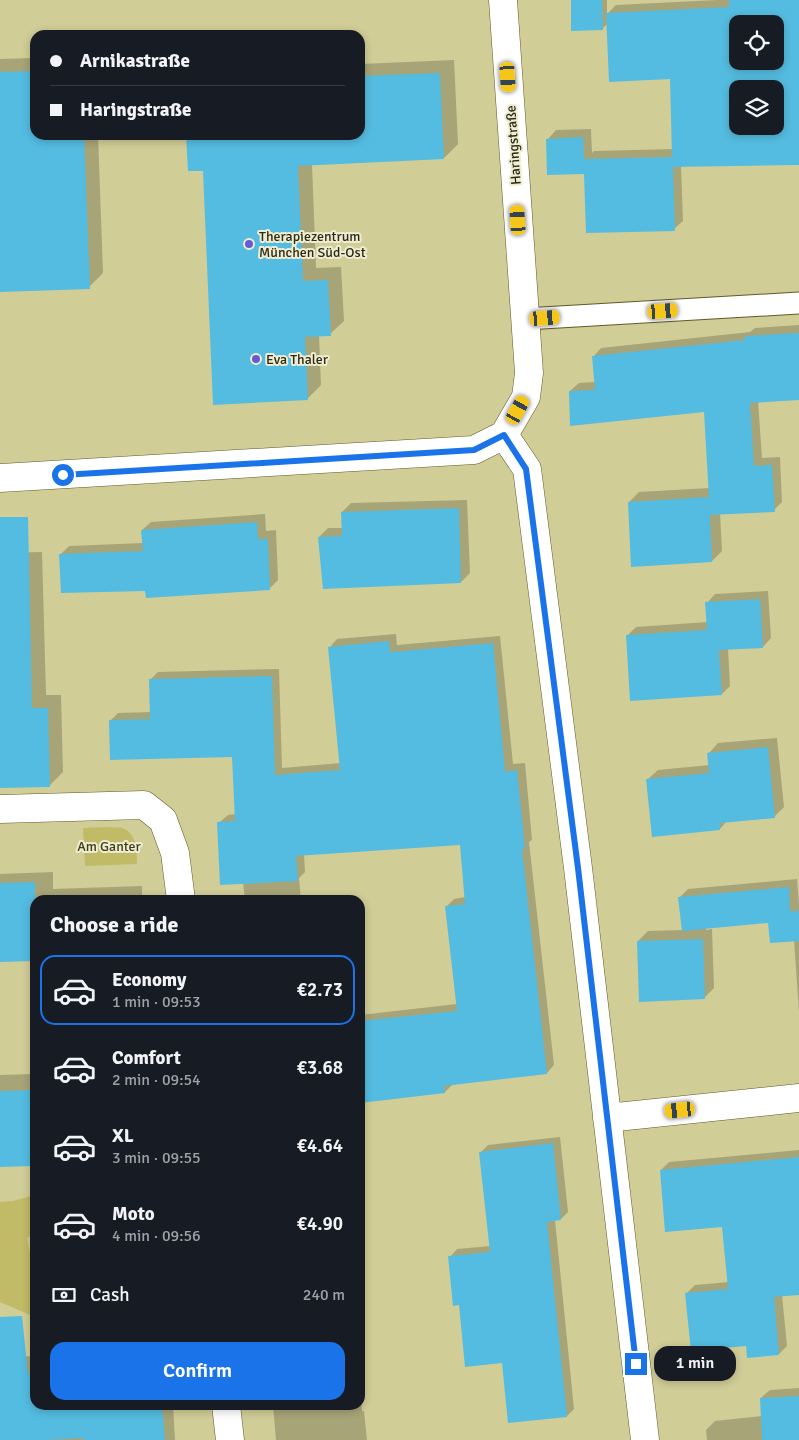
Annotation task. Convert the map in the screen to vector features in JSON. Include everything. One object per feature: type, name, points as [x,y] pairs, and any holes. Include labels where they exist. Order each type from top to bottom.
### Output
[{"type":"street","name":"Haringstraße","points":[[503,0],[529,373],[526,397],[504,435]]},
{"type":"street","points":[[0,478],[474,450],[504,435],[526,469],[578,868],[645,1440]]},
{"type":"street","points":[[0,809],[144,805],[163,820],[175,853],[180,895]]},
{"type":"street","points":[[607,1118],[799,1098]]},
{"type":"street","points":[[227,1410],[230,1440]]},
{"type":"lane","points":[[525,319],[799,303]]},
{"type":"green space","name":"Am Ganter","points":[[83,828],[122,828],[131,834],[135,843],[137,864],[85,866]]},
{"type":"green space","points":[[30,1196],[30,1236],[27,1238],[30,1253],[30,1315],[0,1302],[0,1202]]},
{"type":"building","points":[[571,0],[602,0],[603,30],[571,31]]},
{"type":"building","points":[[729,0],[799,0],[799,165],[673,167],[675,231],[586,233],[584,174],[547,175],[546,139],[583,137],[584,161],[584,159],[672,157],[670,79],[609,82],[606,13],[729,7]]},
{"type":"building","points":[[30,71],[30,140],[84,140],[90,289],[0,292],[0,72]]},
{"type":"building","points":[[440,73],[444,159],[298,166],[303,281],[328,280],[331,336],[305,337],[308,400],[213,405],[203,171],[188,171],[186,140],[365,140],[365,76]]},
{"type":"building","points":[[799,333],[799,400],[750,403],[754,466],[772,465],[775,512],[710,515],[704,412],[570,426],[569,391],[595,390],[592,356],[745,340],[745,336]]},
{"type":"building","points":[[709,497],[712,562],[631,567],[628,502]]},
{"type":"building","points":[[459,508],[461,583],[323,589],[318,537],[342,536],[341,512]]},
{"type":"building","points":[[0,517],[28,517],[32,708],[48,708],[50,787],[0,788]]},
{"type":"building","points":[[257,522],[258,539],[268,539],[270,590],[146,598],[145,591],[61,593],[59,554],[143,551],[141,530]]},
{"type":"building","points":[[760,599],[763,648],[719,650],[722,695],[630,701],[626,635],[707,630],[705,602]]},
{"type":"building","points":[[389,641],[390,652],[493,643],[505,772],[517,770],[525,849],[522,849],[547,1074],[444,1086],[445,1093],[365,1102],[365,1020],[457,1011],[445,906],[465,904],[460,845],[296,856],[298,881],[220,885],[217,822],[235,821],[232,757],[110,760],[109,720],[150,719],[149,679],[272,676],[275,775],[340,770],[328,647]]},
{"type":"building","points":[[768,747],[775,818],[720,823],[720,830],[652,837],[646,779],[709,773],[707,753]]},
{"type":"building","points":[[35,882],[35,895],[30,895],[30,961],[0,962],[0,883]]},
{"type":"building","points":[[789,887],[790,911],[799,911],[799,941],[770,943],[768,923],[682,931],[678,897]]},
{"type":"building","points":[[703,939],[705,999],[639,1002],[637,941]]},
{"type":"building","points":[[30,1090],[30,1166],[0,1167],[0,1091]]},
{"type":"building","points":[[553,1143],[561,1220],[547,1222],[567,1417],[508,1423],[502,1363],[465,1367],[459,1305],[453,1306],[448,1256],[490,1252],[479,1152]]},
{"type":"building","points":[[799,1157],[799,1295],[774,1297],[779,1355],[747,1358],[746,1346],[691,1351],[685,1293],[728,1289],[722,1227],[665,1232],[660,1170]]},
{"type":"building","points":[[22,1316],[28,1374],[30,1374],[30,1410],[162,1410],[165,1440],[83,1440],[83,1438],[0,1440],[0,1317]]},
{"type":"building","points":[[799,1396],[799,1440],[762,1440],[760,1398]]},
{"type":"place","name":"Therapiezentrum München Süd-Ost","points":[[249,244]]},
{"type":"place","name":"Eva Thaler","points":[[256,359]]},
{"type":"route","points":[[63,475],[474,450],[504,435],[526,469],[578,868],[636,1364]]}]
